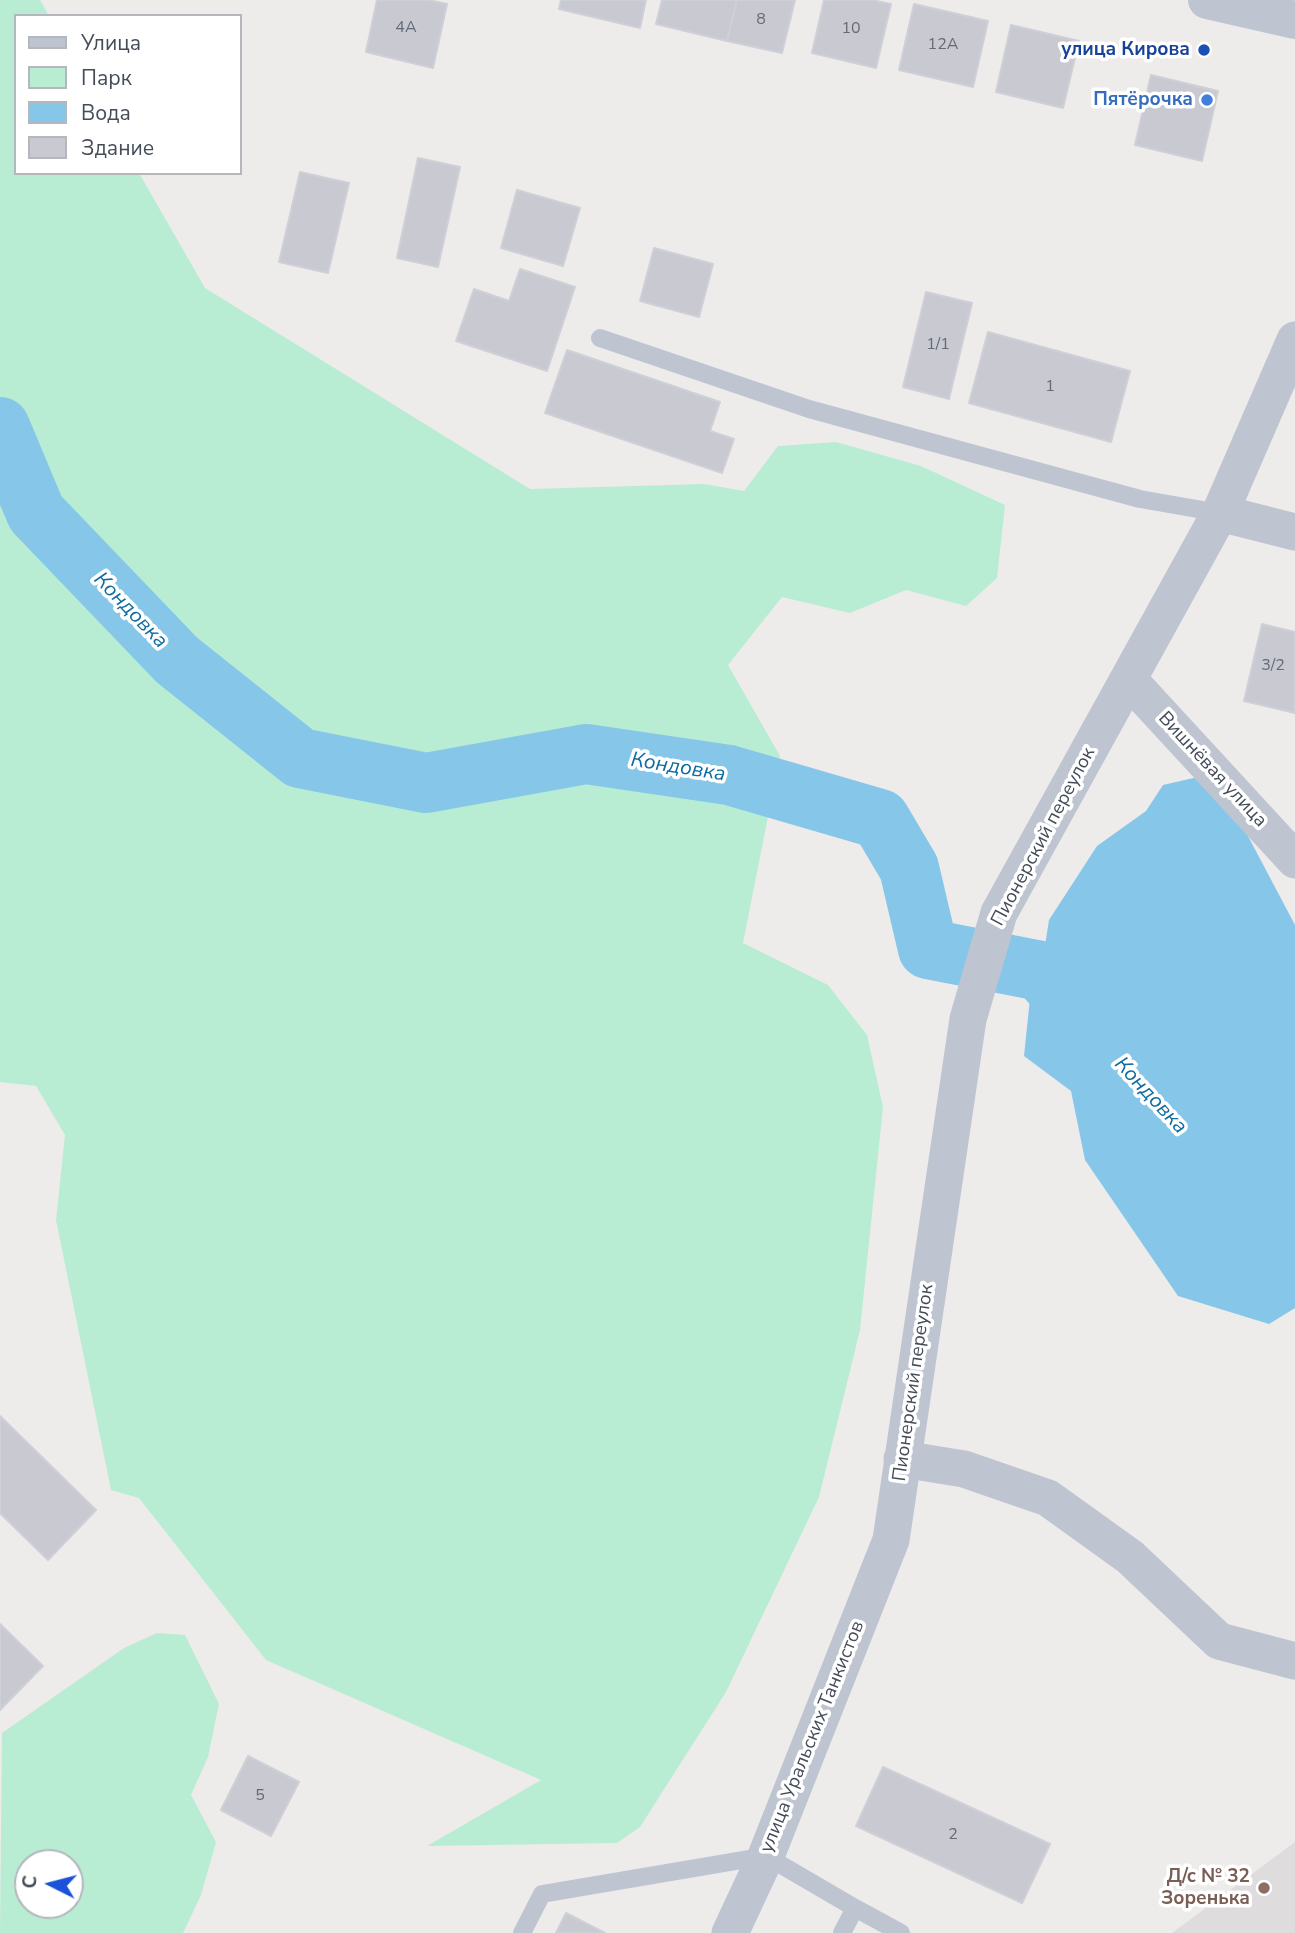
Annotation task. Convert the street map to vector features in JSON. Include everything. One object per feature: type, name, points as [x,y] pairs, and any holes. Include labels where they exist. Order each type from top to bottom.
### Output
[{"type":"street","points":[[1207,0],[1295,20]]},
{"type":"street","name":"Пионерский переулок","points":[[891,1540],[968,1019],[999,914],[1130,681],[1220,513],[1295,340]]},
{"type":"street","points":[[1220,513],[1295,532]]},
{"type":"street","name":"Вишнёвая улица","points":[[1130,681],[1295,860]]},
{"type":"street","points":[[902,1459],[964,1469],[1048,1498],[1130,1557],[1219,1641],[1295,1661]]},
{"type":"street","name":"улица Уральских Танкистов","points":[[730,1933],[765,1856],[891,1540]]},
{"type":"lane","points":[[600,338],[809,409],[1140,499],[1220,513]]},
{"type":"lane","points":[[523,1933],[542,1894],[765,1856],[901,1933]]},
{"type":"lane","points":[[842,1933],[855,1908]]},
{"type":"shaded area","name":"Д/с № 32 Зоренька","points":[[1295,1842],[1295,1933],[1172,1933]]},
{"type":"green space","points":[[0,0],[40,0],[48,14],[14,14],[14,175],[140,175],[205,288],[530,489],[704,484],[744,491],[778,446],[836,442],[921,466],[1005,505],[997,578],[966,606],[906,590],[850,613],[782,597],[728,665],[780,756],[743,943],[828,985],[867,1035],[883,1107],[860,1330],[819,1497],[726,1692],[640,1827],[617,1843],[427,1846],[541,1780],[266,1660],[139,1498],[111,1490],[56,1220],[65,1135],[36,1086],[0,1082]]},
{"type":"green space","points":[[157,1633],[185,1635],[219,1704],[208,1757],[191,1795],[216,1842],[201,1895],[183,1933],[0,1933],[2,1733],[124,1648]]},
{"type":"water","points":[[1198,777],[1221,785],[1295,925],[1295,1308],[1269,1324],[1178,1296],[1085,1160],[1071,1091],[1024,1056],[1031,989],[1041,971],[1049,920],[1097,846],[1146,811],[1163,785]]},
{"type":"building","points":[[377,0],[428,0],[447,4],[433,68],[366,52]]},
{"type":"building","points":[[561,0],[646,0],[640,28],[559,9]]},
{"type":"building","points":[[662,0],[737,0],[727,41],[656,24]]},
{"type":"building","points":[[737,0],[795,0],[782,53],[727,41]]},
{"type":"building","points":[[824,0],[872,0],[891,4],[876,68],[812,53]]},
{"type":"building","points":[[914,4],[988,21],[973,87],[899,70]]},
{"type":"building","points":[[1011,25],[1079,41],[1063,108],[996,92]]},
{"type":"building","points":[[1151,75],[1218,91],[1202,161],[1135,145]]},
{"type":"building","points":[[418,158],[460,167],[438,267],[397,258]]},
{"type":"building","points":[[300,172],[349,183],[328,273],[279,262]]},
{"type":"building","points":[[517,190],[580,208],[563,266],[501,248]]},
{"type":"building","points":[[654,248],[713,264],[699,317],[640,301]]},
{"type":"building","points":[[520,269],[575,287],[547,371],[456,341],[474,289],[509,301]]},
{"type":"building","points":[[926,292],[972,303],[949,399],[903,387]]},
{"type":"building","points":[[988,332],[1130,371],[1111,442],[969,403]]},
{"type":"building","points":[[567,350],[720,402],[710,431],[734,439],[722,473],[545,413]]},
{"type":"building","points":[[1262,624],[1295,632],[1295,713],[1244,701]]},
{"type":"building","points":[[0,1416],[96,1510],[48,1560],[0,1513]]},
{"type":"building","points":[[0,1624],[43,1666],[0,1710]]},
{"type":"building","points":[[248,1756],[299,1782],[271,1836],[221,1810]]},
{"type":"building","points":[[883,1767],[1050,1844],[1022,1903],[856,1826]]},
{"type":"building","points":[[566,1913],[605,1933],[556,1933]]},
{"type":"waterway","name":"Кондовка","points":[[0,427],[36,513],[177,660],[300,758],[426,783],[586,754],[729,775],[880,819],[909,868],[928,949],[1041,971],[1092,1032]]},
{"type":"place","name":"улица Кирова","points":[[1204,50]]},
{"type":"place","name":"Пятёрочка","points":[[1207,100]]},
{"type":"place","name":"Д/с № 32 Зоренька","points":[[1264,1888]]}]
